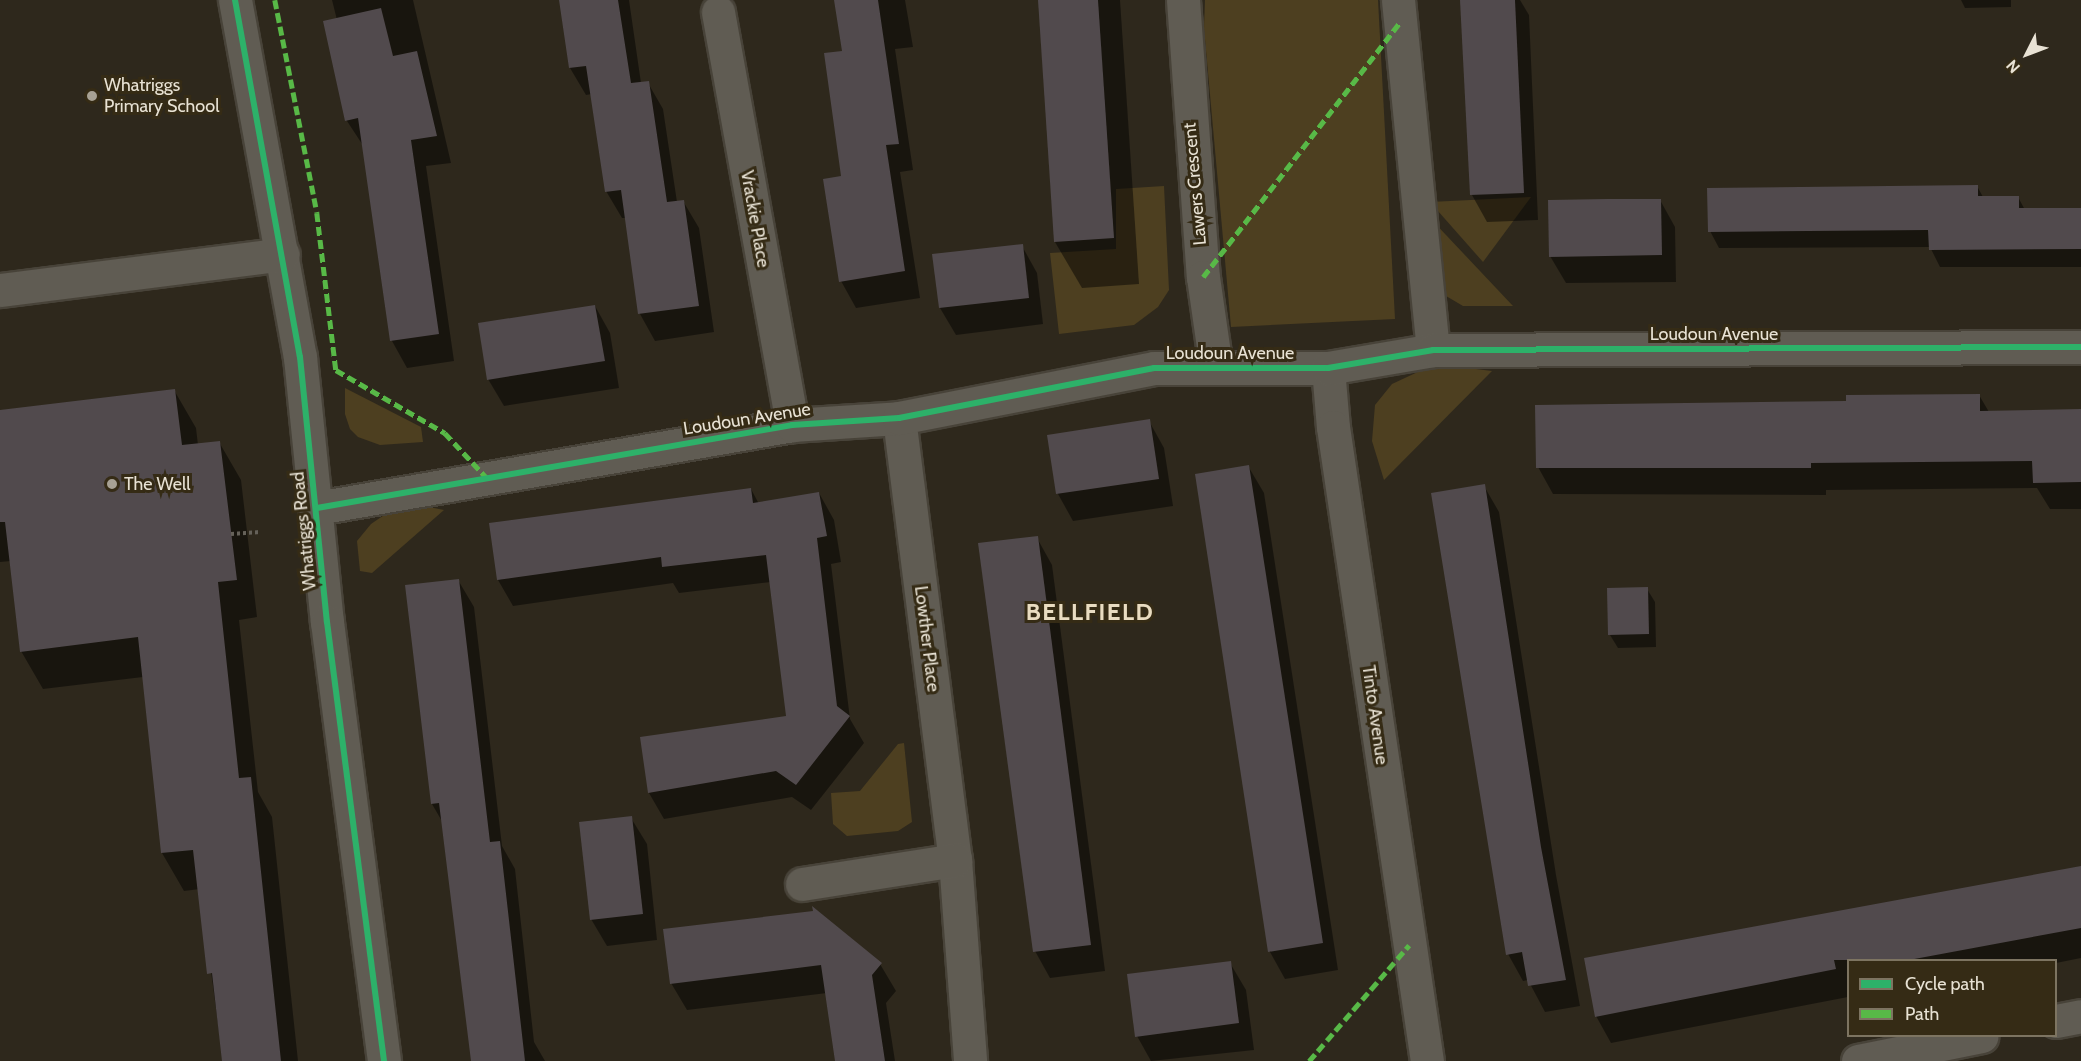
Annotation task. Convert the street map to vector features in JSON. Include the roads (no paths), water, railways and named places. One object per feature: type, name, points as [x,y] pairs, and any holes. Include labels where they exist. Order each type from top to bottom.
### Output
[{"type":"street","name":"Whatriggs Road","points":[[235,0],[283,254],[317,508],[327,622],[384,1061]]},
{"type":"street","name":"Lawers Crescent","points":[[1183,0],[1203,277],[1216,368]]},
{"type":"street","points":[[1398,0],[1433,350]]},
{"type":"street","name":"Vrackie Place","points":[[718,12],[792,425]]},
{"type":"street","points":[[0,290],[283,254]]},
{"type":"street","name":"Loudoun Avenue","points":[[317,508],[792,425],[899,418],[1154,368],[1328,368],[1433,350],[2081,347]]},
{"type":"street","name":"Tinto Avenue","points":[[1328,368],[1333,428],[1427,1061]]},
{"type":"street","name":"Lowther Place","points":[[899,418],[955,860],[970,1061]]},
{"type":"street","points":[[802,884],[955,860]]},
{"type":"street","points":[[2057,1021],[2081,1016]]},
{"type":"street","points":[[1858,1061],[1973,1037]]},
{"type":"street","points":[[1983,1037],[1986,1061]]},
{"type":"place","name":"Whatriggs Primary School","points":[[92,96]]},
{"type":"place","name":"The Well","points":[[112,484]]},
{"type":"district","name":"BELLFIELD","points":[[1090,612]]}]
